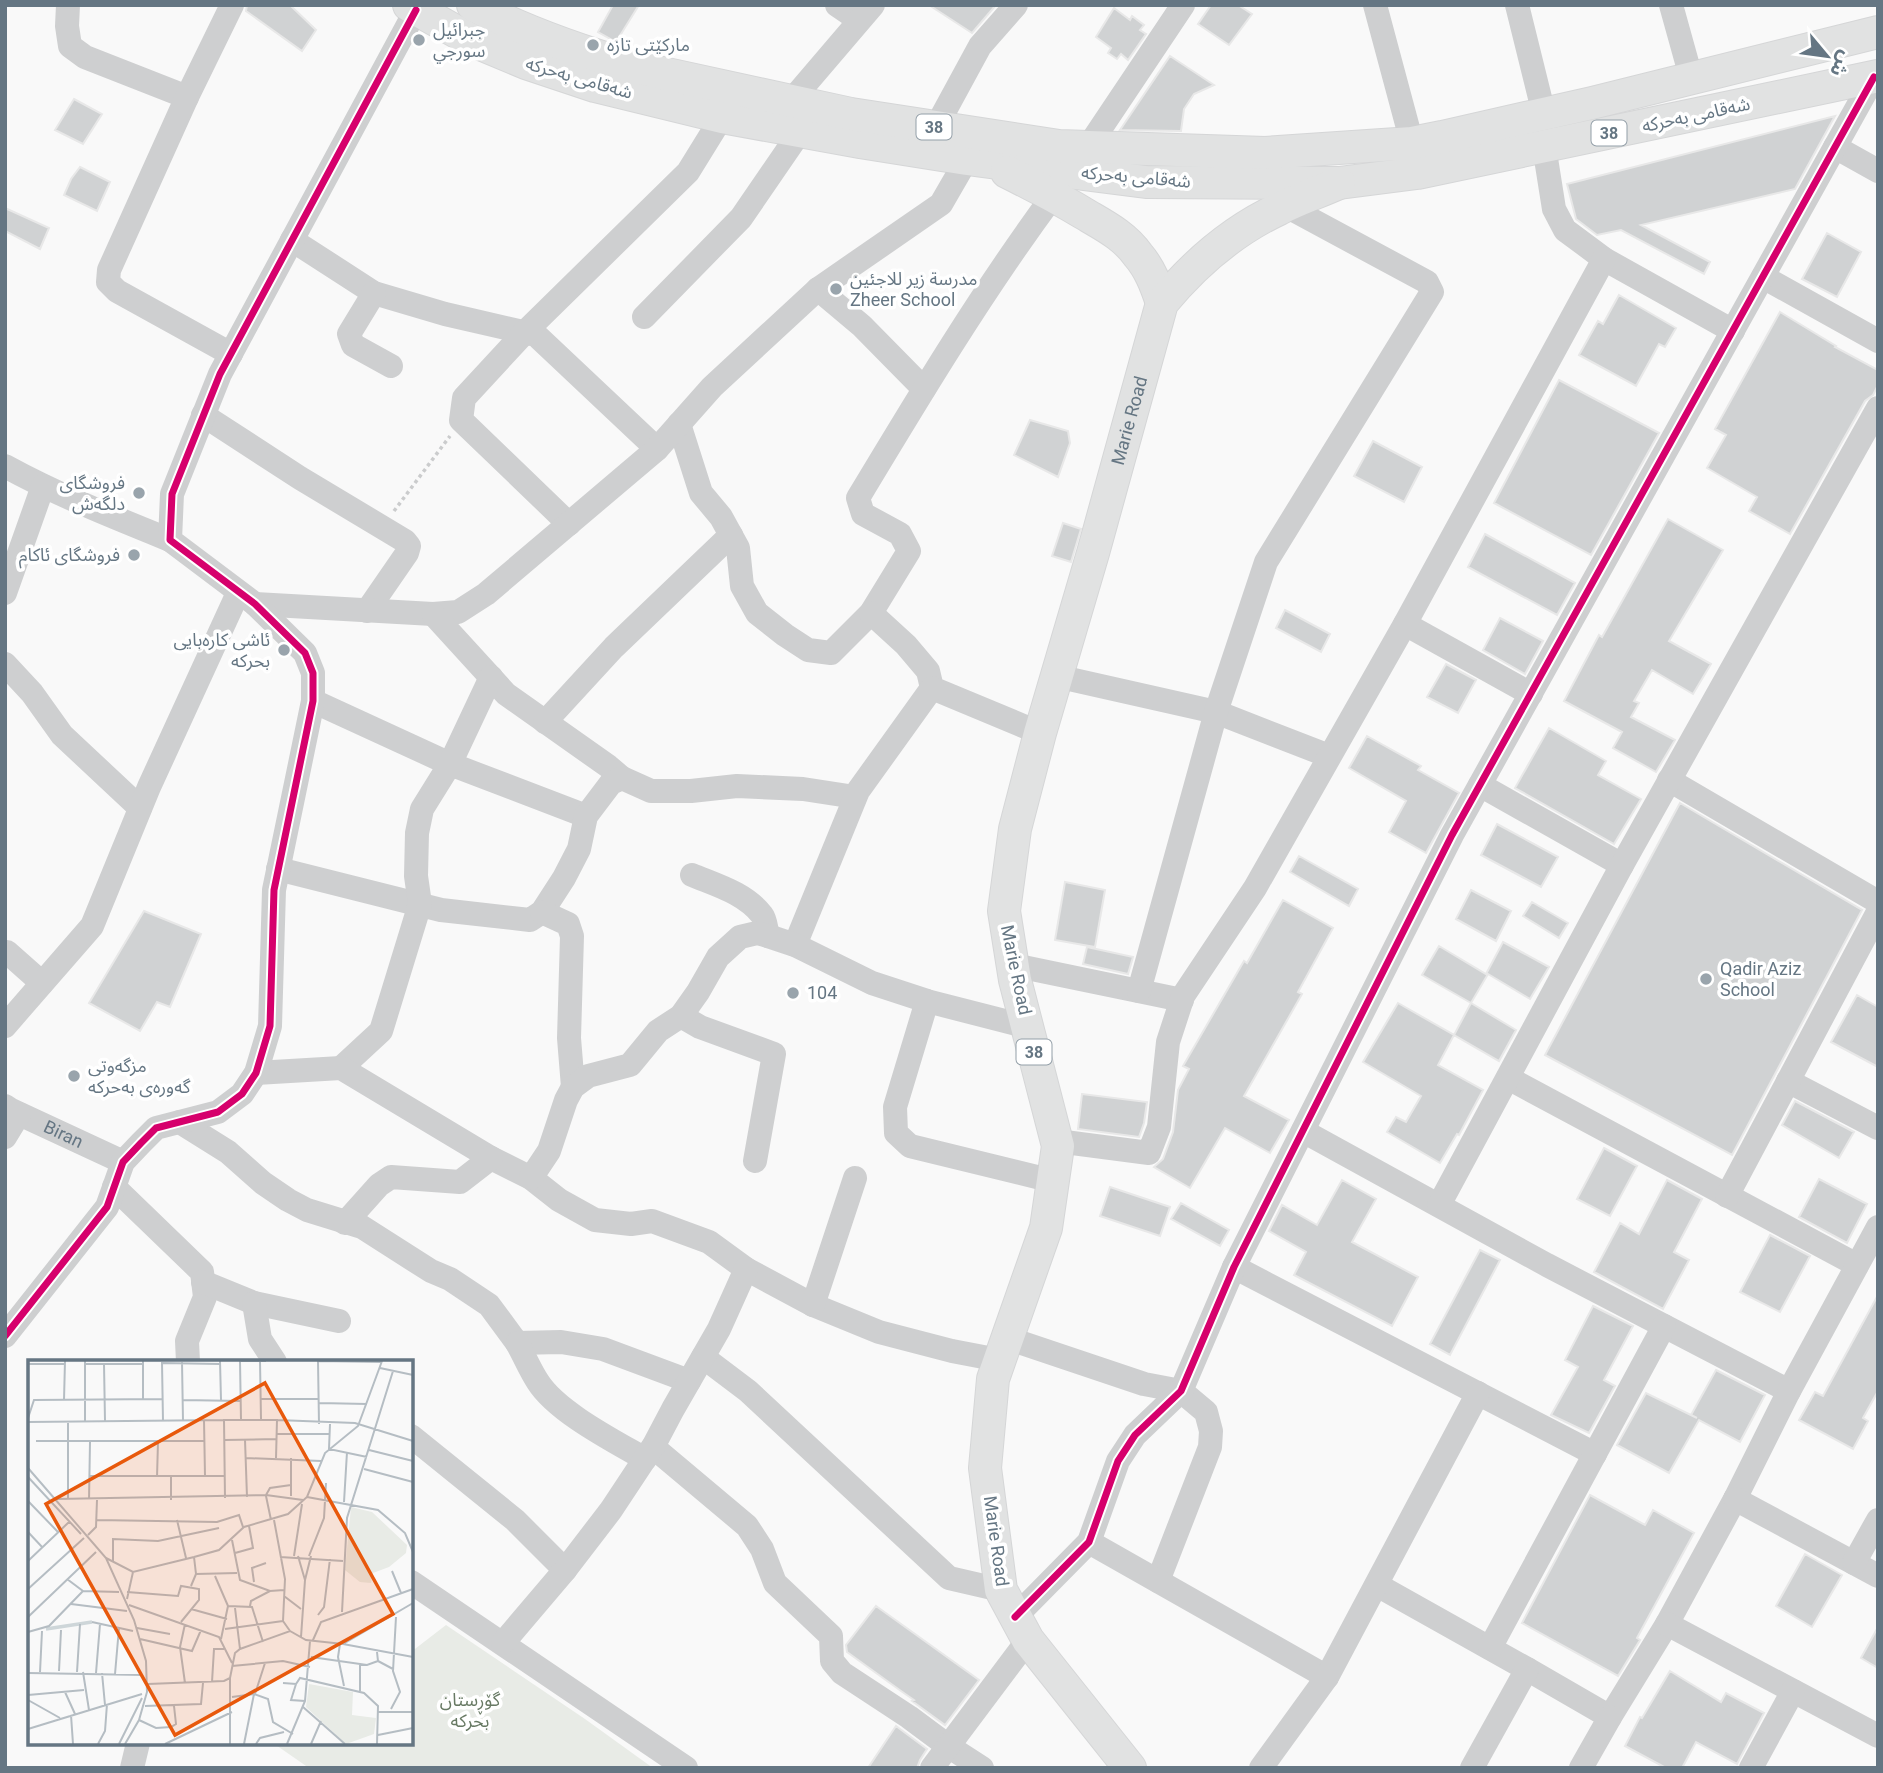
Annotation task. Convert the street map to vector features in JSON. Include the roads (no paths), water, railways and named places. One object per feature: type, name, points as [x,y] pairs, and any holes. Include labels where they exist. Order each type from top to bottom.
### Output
[{"type":"main road","name":"شەقامی بەحرکە","points":[[412,7],[471,40],[533,50]]},
{"type":"main road","name":"شەقامی بەحرکە","points":[[483,7],[533,50],[595,86],[632,80],[791,100],[850,114],[1059,146],[1265,153],[1412,143],[1544,114],[1878,32]]},
{"type":"main road","name":"شەقامی بەحرکە","points":[[632,80],[722,117],[977,160],[1146,182],[1339,183],[1417,173],[1876,77]]},
{"type":"main road","name":"38","points":[[977,160],[1054,196],[1110,228],[1137,253],[1147,268],[1162,303],[1181,279],[1228,238],[1286,206],[1339,183]]},
{"type":"main road","name":"Marie Road","points":[[1015,1616],[985,1468],[993,1379],[1046,1228],[1058,1146],[1013,965],[1004,911],[1015,829],[1162,303]]},
{"type":"main road","points":[[1015,1616],[1130,1768]]},
{"type":"street","points":[[68,5],[66,26],[70,46],[85,57],[187,97]]},
{"type":"street","points":[[231,354],[117,290],[108,282],[109,270],[232,5]]},
{"type":"street","points":[[791,100],[866,13],[837,5]]},
{"type":"street","points":[[936,127],[980,46],[1016,5]]},
{"type":"street","points":[[1088,147],[1183,5]]},
{"type":"street","points":[[1517,5],[1544,114]]},
{"type":"street","points":[[1671,5],[1691,77]]},
{"type":"street","points":[[170,540],[172,494],[220,373],[412,7]]},
{"type":"street","points":[[1381,7],[1412,143]]},
{"type":"street","points":[[932,1768],[948,1746],[1015,1616],[1089,1542],[1118,1461],[1135,1435],[1181,1391],[1234,1267],[1452,835],[1876,77]]},
{"type":"street","points":[[569,524],[461,420],[464,398],[525,332],[688,172],[722,117]]},
{"type":"street","points":[[644,317],[741,218],[800,132]]},
{"type":"street","points":[[1544,146],[1554,209],[1565,230],[1604,259],[1733,331]]},
{"type":"street","points":[[1835,147],[1878,172]]},
{"type":"street","points":[[246,598],[367,611],[433,614],[458,612],[486,593],[657,449],[712,387],[818,289],[941,204],[977,160]]},
{"type":"street","points":[[679,424],[701,493],[722,517],[738,548],[742,586],[757,614],[808,650],[831,653],[871,613],[909,551],[901,534],[863,514],[858,498],[951,343],[1021,239],[1054,196]]},
{"type":"street","points":[[1139,991],[1216,712],[1266,562],[1432,292],[1427,282],[1286,206]]},
{"type":"street","points":[[292,240],[374,293],[445,314],[536,335],[657,449]]},
{"type":"street","points":[[1057,1142],[1149,1153],[1158,1127],[1168,1042],[1182,1000],[1255,888],[1405,624],[1604,259]]},
{"type":"street","points":[[1763,277],[1878,341]]},
{"type":"street","points":[[818,289],[862,326],[924,389]]},
{"type":"street","points":[[374,293],[349,334],[353,345],[391,366]]},
{"type":"street","points":[[1439,1205],[1622,864],[1878,408]]},
{"type":"street","points":[[203,415],[300,478],[405,541],[409,546],[407,553],[367,611]]},
{"type":"street","points":[[5,466],[95,510],[170,540],[246,598],[305,653],[313,673],[313,701],[274,890],[270,1026],[256,1073],[242,1094],[218,1112],[156,1128],[123,1162],[107,1208],[5,1336]]},
{"type":"street","points":[[5,593],[43,486]]},
{"type":"street","points":[[545,722],[614,647],[731,536]]},
{"type":"street","points":[[5,1026],[92,926],[140,808],[246,598]]},
{"type":"street","points":[[795,945],[855,797],[932,688],[928,671],[906,645],[871,613]]},
{"type":"street","points":[[433,614],[506,694],[622,778],[651,791],[691,791],[737,786],[803,789],[855,797]]},
{"type":"street","points":[[1405,624],[1531,694]]},
{"type":"street","points":[[5,664],[32,694],[62,735],[140,808]]},
{"type":"street","points":[[1056,676],[1216,712],[1329,757]]},
{"type":"street","points":[[341,1068],[381,1031],[420,904],[416,876],[417,833],[422,810],[450,764],[491,677]]},
{"type":"street","points":[[932,688],[1040,733]]},
{"type":"street","points":[[313,701],[450,764],[586,816]]},
{"type":"street","points":[[278,869],[441,909],[530,920],[542,912],[565,878],[579,849],[586,816],[611,783],[622,778]]},
{"type":"street","points":[[1669,780],[1878,902]]},
{"type":"street","points":[[1480,785],[1622,864]]},
{"type":"street","points":[[692,875],[732,892],[749,903],[763,916],[768,936]]},
{"type":"street","points":[[542,912],[568,925],[572,936],[569,1038],[573,1087]]},
{"type":"street","points":[[1727,1196],[1878,912]]},
{"type":"street","points":[[531,1178],[549,1150],[573,1087],[588,1076],[630,1065],[658,1031],[681,1016],[718,957],[740,937],[757,933],[768,936],[795,945],[872,983],[927,1001],[1028,1027]]},
{"type":"street","points":[[7,952],[42,983]]},
{"type":"street","points":[[1013,965],[1182,1000]]},
{"type":"street","points":[[927,1001],[895,1107],[896,1133],[910,1146],[1053,1181]]},
{"type":"street","points":[[681,1016],[700,1027],[774,1054],[755,1161]]},
{"type":"street","points":[[256,1073],[341,1068],[491,1158],[531,1178],[559,1200],[594,1220],[631,1224],[652,1221],[709,1242],[746,1269],[813,1305],[878,1332],[951,1351],[1003,1349],[1181,1391],[1206,1412],[1211,1431],[1210,1447],[1158,1581]]},
{"type":"street","points":[[1507,1078],[1857,1265]]},
{"type":"street","points":[[1788,1081],[1878,1128]]},
{"type":"street","points":[[5,1138],[12,1110]]},
{"type":"street","name":"Biran","points":[[12,1110],[123,1162]]},
{"type":"street","points":[[180,1122],[228,1152],[263,1183],[288,1200],[307,1210],[362,1227],[489,1305],[517,1343],[539,1384],[563,1408],[591,1427],[649,1453],[747,1527],[762,1549],[775,1583],[831,1636],[832,1661],[842,1673],[982,1768]]},
{"type":"street","points":[[1303,1130],[1547,1265],[1789,1391]]},
{"type":"street","points":[[345,1223],[379,1185],[391,1177],[460,1182],[491,1158]]},
{"type":"street","points":[[813,1305],[855,1178]]},
{"type":"street","points":[[114,1187],[202,1272],[205,1297],[187,1341],[188,1360]]},
{"type":"street","points":[[1581,1768],[1667,1624],[1878,1227]]},
{"type":"street","points":[[1234,1267],[1595,1454]]},
{"type":"street","points":[[503,1643],[565,1570],[611,1510],[649,1453],[719,1329],[746,1269]]},
{"type":"street","points":[[203,1282],[254,1303],[339,1321]]},
{"type":"street","points":[[254,1303],[260,1339],[274,1360]]},
{"type":"street","points":[[1490,1648],[1664,1326]]},
{"type":"street","points":[[517,1343],[561,1342],[603,1349],[689,1381]]},
{"type":"street","points":[[703,1357],[748,1391],[949,1578],[1015,1616]]},
{"type":"street","points":[[1261,1768],[1327,1677],[1478,1393]]},
{"type":"street","points":[[413,1438],[515,1520],[565,1570]]},
{"type":"street","points":[[1735,1499],[1878,1576]]},
{"type":"street","points":[[1854,1563],[1878,1520]]},
{"type":"street","points":[[1089,1542],[1327,1677]]},
{"type":"street","points":[[413,1583],[686,1768]]},
{"type":"street","points":[[1377,1586],[1610,1717]]},
{"type":"street","points":[[1667,1624],[1878,1737]]},
{"type":"street","points":[[1472,1768],[1527,1669]]},
{"type":"street","points":[[1751,1768],[1793,1691]]},
{"type":"street","points":[[132,1768],[138,1745]]},
{"type":"place","name":"جبرائيل سورجي","points":[[419,40]]},
{"type":"place","name":"مارکێتی تازە","points":[[593,45]]},
{"type":"place","name":"مدرسة زير للاجئين Zheer School","points":[[836,289]]},
{"type":"place","name":"فروشگای دلگه‌ش","points":[[139,493]]},
{"type":"place","name":"فروشگای ئاکام","points":[[134,555]]},
{"type":"place","name":"ئاشی کارەبایی بحرکە","points":[[284,650]]},
{"type":"place","name":"Qadir Aziz School","points":[[1706,979]]},
{"type":"place","name":"104","points":[[793,993]]},
{"type":"place","name":"مزگەوتی گەورەی بەحرکە","points":[[74,1076]]},
{"type":"park label","name":"گۆڕستان بحركه‌","points":[[470,1710]]}]
